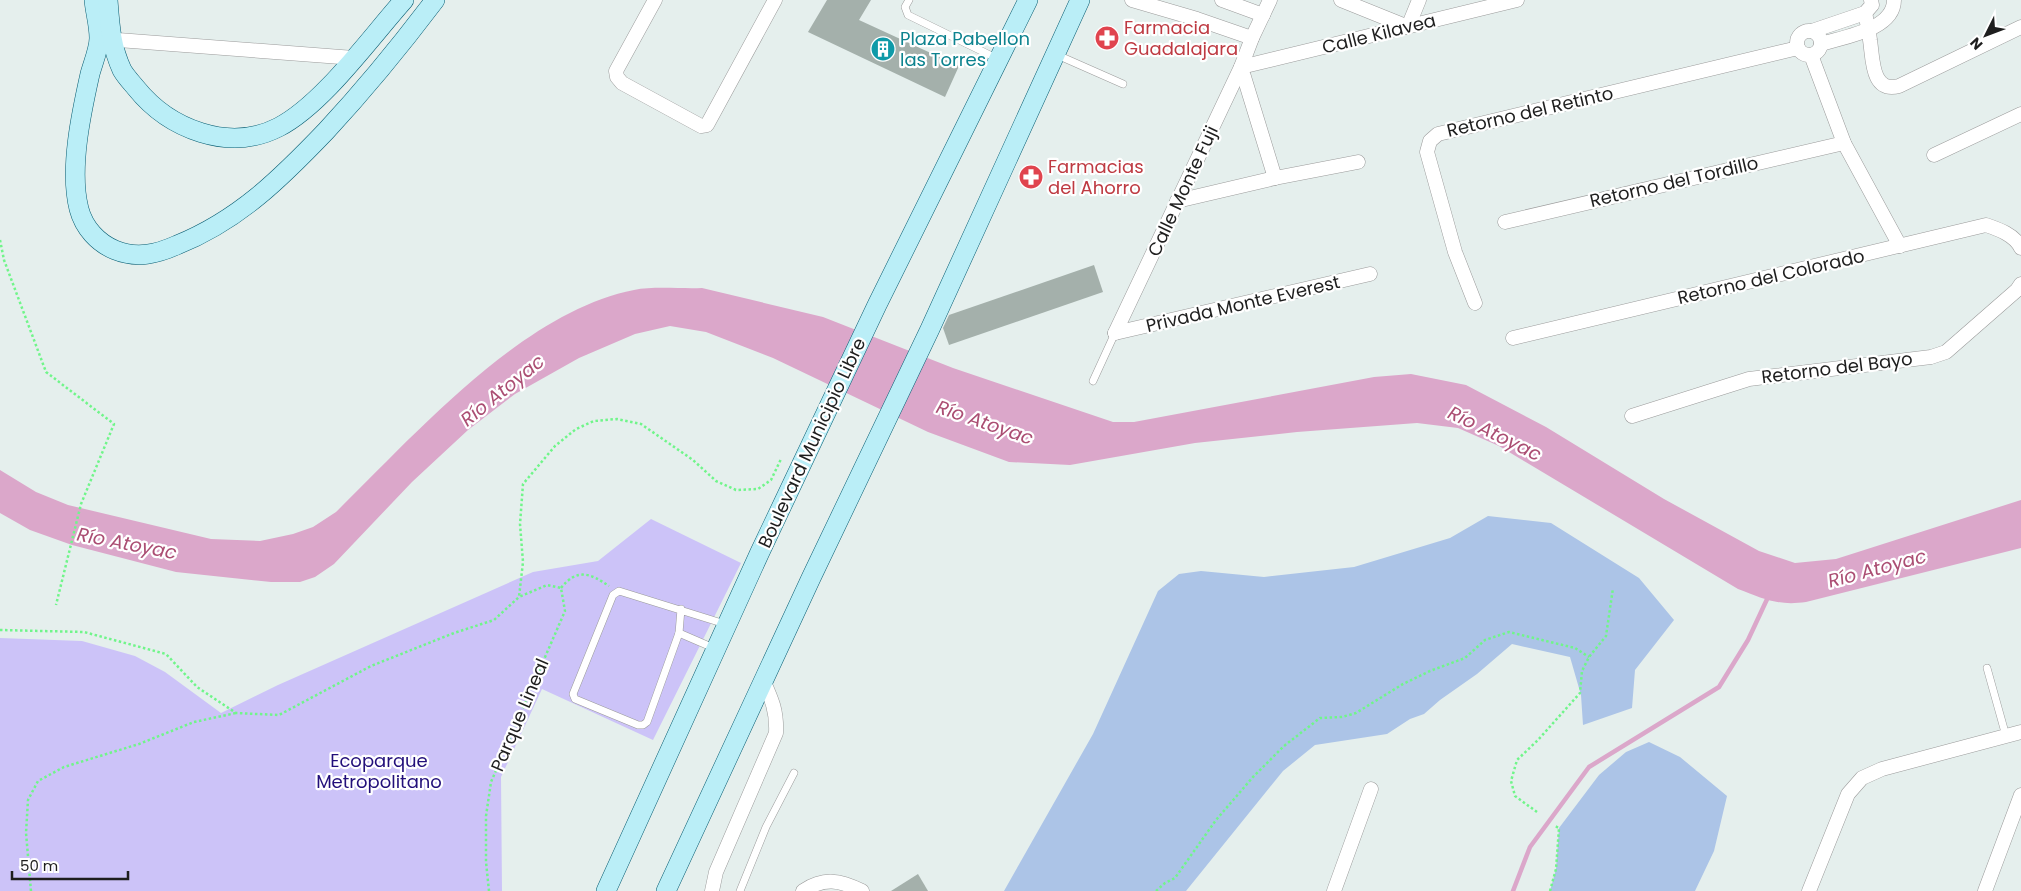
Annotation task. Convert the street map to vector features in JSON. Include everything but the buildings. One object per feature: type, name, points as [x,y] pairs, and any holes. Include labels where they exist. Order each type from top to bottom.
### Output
[{"type":"main road","points":[[94,0],[105,39],[123,72],[145,99],[169,118],[194,132],[221,138],[255,136],[279,127],[301,112],[328,87],[404,0]]},
{"type":"main road","points":[[108,0],[105,39],[90,75],[77,148],[76,187],[80,210],[90,232],[104,246],[125,254],[144,256],[161,252],[202,235],[243,210],[290,168],[353,102],[436,0]]},
{"type":"main road","name":"Boulevard Municipio Libre","points":[[606,891],[760,552],[877,305],[1028,0]]},
{"type":"main road","points":[[666,891],[811,578],[930,329],[1080,0]]},
{"type":"street","points":[[655,0],[616,71],[617,77],[622,83],[701,126],[707,124],[775,0]]},
{"type":"street","points":[[1132,0],[1197,18],[1252,38]]},
{"type":"street","points":[[1222,0],[1263,15]]},
{"type":"street","name":"Calle Monte Fuji","points":[[1115,334],[1242,67],[1252,38],[1270,0]]},
{"type":"street","points":[[1341,0],[1408,27],[1419,0]]},
{"type":"street","name":"Calle Kilavea","points":[[1242,67],[1517,0]]},
{"type":"street","points":[[1812,31],[1819,36],[1821,44],[1818,51],[1811,55],[1803,54],[1798,48],[1798,36],[1804,31],[1812,31],[1865,13],[1872,5],[1871,0]]},
{"type":"street","points":[[1821,44],[1869,30],[1883,21],[1890,13],[1894,0]]},
{"type":"street","points":[[1865,13],[1874,73],[1885,86],[1891,88],[1899,86],[2021,27]]},
{"type":"street","points":[[105,39],[354,58]]},
{"type":"street","name":"Retorno del Retinto","points":[[1475,304],[1455,252],[1427,152],[1430,141],[1438,134],[1798,48]]},
{"type":"street","points":[[1811,55],[1844,143],[1900,246]]},
{"type":"street","points":[[1242,67],[1275,178]]},
{"type":"street","points":[[1934,155],[2021,114]]},
{"type":"street","name":"Retorno del Tordillo","points":[[1505,222],[1844,143]]},
{"type":"street","points":[[1178,201],[1275,178],[1358,162]]},
{"type":"street","name":"Retorno del Colorado","points":[[1513,338],[1986,226],[2003,231],[2019,244],[2021,248]]},
{"type":"street","name":"Privada Monte Everest","points":[[1115,334],[1370,274]]},
{"type":"street","name":"Retorno del Bayo","points":[[1632,416],[1749,379],[1931,357],[1946,352],[2017,290],[2021,284]]},
{"type":"street","points":[[712,891],[716,872],[776,733],[777,716],[764,680]]},
{"type":"street","points":[[1809,891],[1848,794],[1862,778],[1882,769],[2021,732]]},
{"type":"street","points":[[1334,891],[1371,789]]},
{"type":"street","points":[[1985,891],[2021,795]]},
{"type":"street","points":[[803,891],[814,884],[830,881],[847,884],[862,891]]},
{"type":"lane","points":[[910,0],[905,7],[908,15],[998,59]]},
{"type":"lane","points":[[1054,54],[1124,84]]},
{"type":"lane","name":"Calle Monte Fuji","points":[[1093,380],[1115,334]]},
{"type":"lane","points":[[681,609],[679,633],[647,722],[643,725],[638,725],[575,699],[573,694],[613,595],[616,592],[619,591],[681,609],[728,624]]},
{"type":"lane","points":[[679,633],[717,649]]},
{"type":"lane","points":[[1987,668],[2006,736]]},
{"type":"lane","points":[[740,891],[766,827],[794,773]]},
{"type":"path","points":[[0,240],[4,260],[46,372],[114,424],[81,504],[56,605]]},
{"type":"path","points":[[519,598],[523,562],[520,524],[523,484],[555,446],[576,429],[594,421],[617,419],[641,424],[693,460],[716,480],[736,490],[758,489],[771,480],[781,459]]},
{"type":"path","points":[[31,891],[26,833],[28,800],[38,781],[64,767],[139,744],[194,722],[236,713],[279,715],[371,666],[454,632],[494,620],[519,598],[547,585],[561,588],[568,579],[578,574],[593,576],[616,592]]},
{"type":"path","name":"Parque Lineal","points":[[490,891],[486,862],[486,816],[491,782],[565,611],[561,588]]},
{"type":"path","points":[[1537,812],[1515,796],[1511,781],[1517,760],[1538,740],[1580,693],[1582,671],[1589,657],[1606,636],[1613,588]]},
{"type":"path","points":[[0,630],[84,632],[166,654],[197,687],[236,713]]},
{"type":"path","points":[[1156,891],[1165,883],[1175,878],[1216,820],[1253,776],[1284,746],[1320,718],[1342,718],[1356,713],[1403,684],[1430,671],[1465,658],[1485,640],[1509,632],[1575,648],[1589,657]]},
{"type":"path","points":[[1550,891],[1556,869],[1559,828],[1555,826]]},
{"type":"shaded area","points":[[1488,516],[1551,523],[1639,578],[1674,620],[1635,670],[1632,708],[1583,725],[1581,695],[1570,657],[1512,644],[1477,674],[1440,700],[1424,714],[1410,719],[1387,734],[1315,745],[1283,771],[1186,891],[1004,891],[1093,734],[1158,591],[1179,574],[1201,571],[1264,577],[1354,567],[1450,538]]},
{"type":"shaded area","points":[[1649,742],[1680,757],[1727,796],[1714,851],[1695,891],[1550,891],[1556,869],[1559,828],[1599,775],[1626,752]]},
{"type":"green space","name":"Ecoparque Metropolitano","points":[[651,519],[741,563],[653,740],[542,689],[501,777],[502,891],[0,891],[0,638],[82,641],[135,656],[165,672],[221,713],[278,685],[533,572],[598,561]]},
{"type":"water","name":"Río Atoyac","points":[[702,288],[823,317],[953,368],[1113,422],[1134,422],[1374,377],[1411,374],[1466,385],[1546,427],[1664,499],[1759,551],[1795,563],[1836,559],[2021,500],[2021,548],[1806,602],[1779,602],[1764,599],[1738,589],[1499,446],[1458,428],[1417,423],[1297,432],[1195,443],[1070,465],[1009,462],[928,432],[773,358],[706,332],[670,326],[635,334],[579,358],[515,394],[468,430],[412,482],[334,564],[315,577],[300,582],[271,582],[176,572],[72,545],[30,530],[0,513],[0,470],[36,492],[68,505],[211,539],[260,541],[293,534],[313,527],[336,512],[435,414],[473,380],[511,350],[551,323],[592,303],[634,290]]},
{"type":"waterway","points":[[1513,891],[1530,847],[1589,767],[1719,687],[1748,640],[1769,595]]},
{"type":"place","name":"Farmacia Guadalajara","points":[[1107,38]]},
{"type":"place","name":"Plaza Pabellon las Torres","points":[[883,49]]},
{"type":"place","name":"Farmacias del Ahorro","points":[[1031,177]]}]
